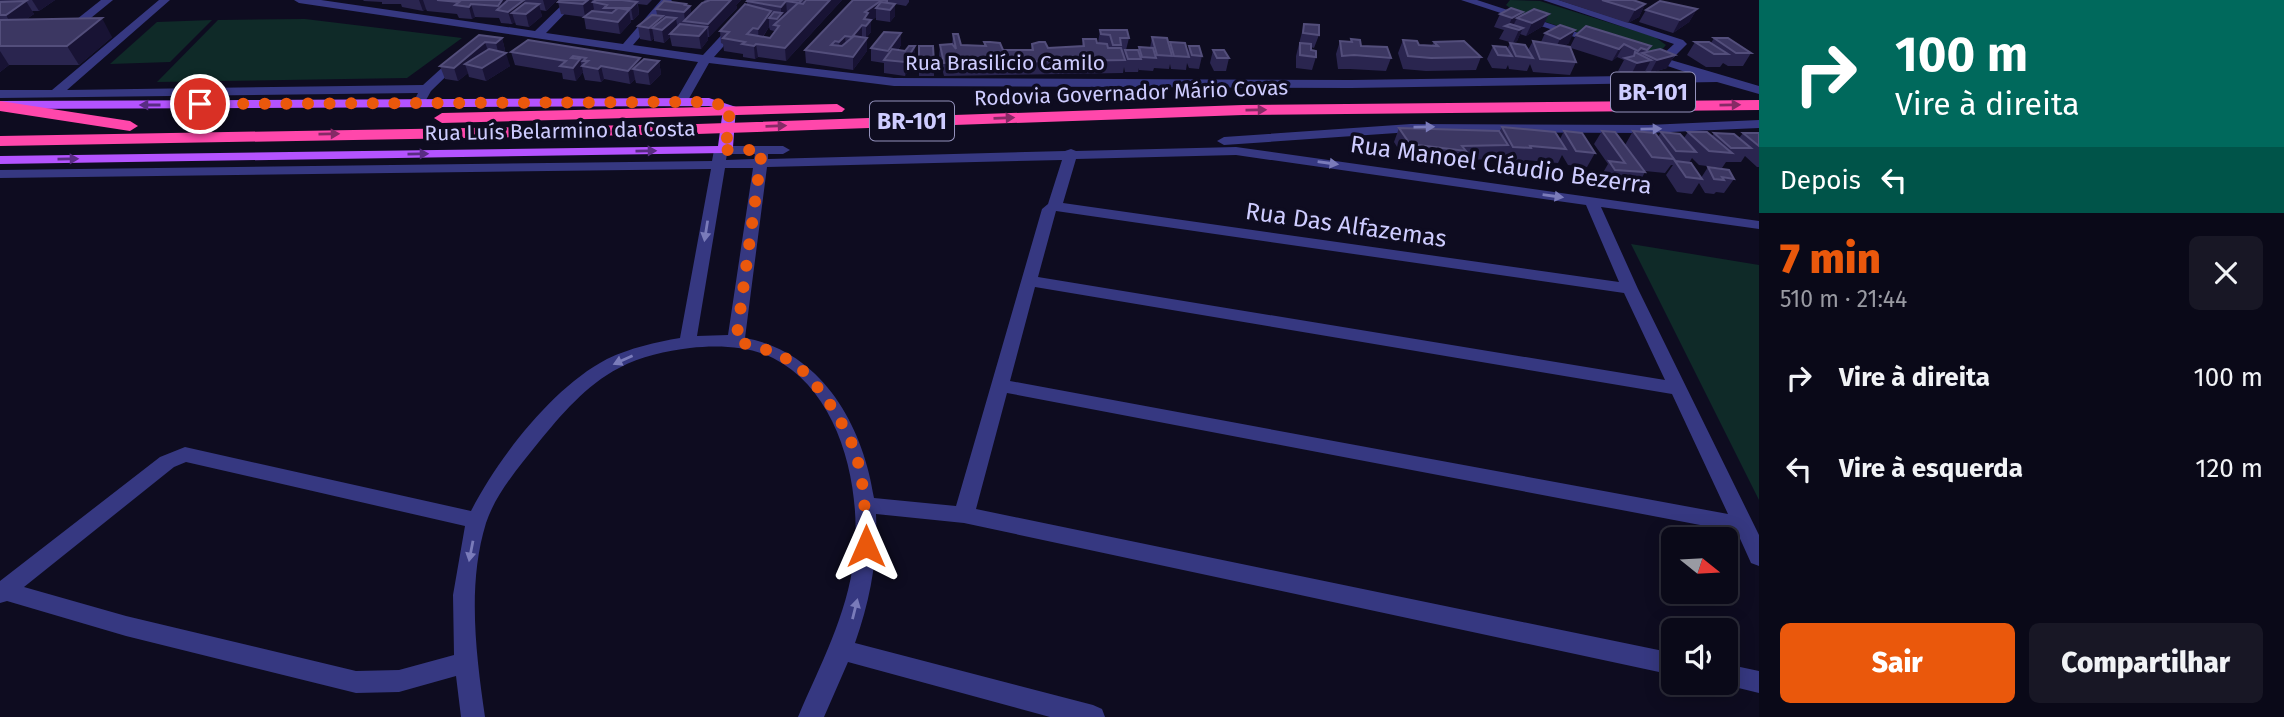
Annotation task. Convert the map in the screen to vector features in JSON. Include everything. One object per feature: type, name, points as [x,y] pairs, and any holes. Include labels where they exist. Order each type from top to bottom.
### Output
[{"type":"highway","name":"Rodovia Governador Mário Covas","points":[[0,128],[729,112],[1249,96],[1759,90]]},
{"type":"highway","name":"Rodovia Governador Mário Covas","points":[[0,141],[710,128],[1243,110],[1759,105]]},
{"type":"highway","points":[[0,106],[130,126]]},
{"type":"main road","name":"Rua Luís Belarmino da Costa","points":[[0,106],[681,102],[716,103],[730,107],[726,147],[719,157],[0,160]]},
{"type":"street","points":[[54,34],[67,33],[108,0]]},
{"type":"street","points":[[41,105],[165,0]]},
{"type":"street","name":"Rua Brasilício Camilo","points":[[299,0],[624,49],[705,60],[798,68],[894,82],[1351,84],[1717,78]]},
{"type":"street","points":[[487,43],[532,34],[573,0]]},
{"type":"street","points":[[624,49],[667,0]]},
{"type":"street","points":[[681,102],[705,60],[760,0]]},
{"type":"street","points":[[1466,0],[1611,45]]},
{"type":"street","points":[[1548,0],[1679,42],[1681,44],[1662,62]]},
{"type":"street","points":[[419,103],[426,89],[466,53]]},
{"type":"street","points":[[1637,53],[1759,90]]},
{"type":"street","points":[[0,94],[426,89]]},
{"type":"street","points":[[0,174],[1156,145],[1411,128],[1648,130],[1759,124]]},
{"type":"street","name":"Rua Manoel Cláudio Bezerra","points":[[761,157],[1237,150],[1759,225]]},
{"type":"street","points":[[964,514],[1049,209],[1055,206],[1071,153]]},
{"type":"street","points":[[688,341],[719,157]]},
{"type":"street","points":[[736,342],[761,157]]},
{"type":"street","points":[[1592,202],[1630,289],[1759,557]]},
{"type":"street","name":"Rua Das Alfazemas","points":[[1055,206],[1630,289]]},
{"type":"street","points":[[1030,281],[1678,389]]},
{"type":"street","points":[[474,717],[465,662],[465,585],[477,521],[515,456],[564,400],[607,367],[640,352],[688,341],[754,345],[793,363],[830,403],[854,449],[866,506],[866,566],[842,650],[810,717]]},
{"type":"street","points":[[1001,386],[1744,526]]},
{"type":"street","points":[[2,593],[167,462],[185,454],[477,521]]},
{"type":"street","points":[[866,506],[964,514],[1661,661]]},
{"type":"street","points":[[2,593],[356,682],[403,682],[465,662]]},
{"type":"street","points":[[842,650],[1093,717]]},
{"type":"street","points":[[1738,678],[1759,682]]},
{"type":"green space","points":[[1510,0],[1540,1],[1655,37],[1666,45],[1660,52],[1633,50],[1515,12],[1506,5]]},
{"type":"green space","points":[[305,19],[462,38],[407,78],[157,82],[218,20]]},
{"type":"green space","points":[[212,20],[170,62],[110,64],[157,22]]},
{"type":"green space","points":[[1631,244],[1759,265],[1759,500]]},
{"type":"building","points":[[437,0],[502,0],[498,6],[471,4],[469,7],[455,5],[459,2]]},
{"type":"building","points":[[508,0],[524,0],[508,12],[497,10]]},
{"type":"building","points":[[588,0],[583,4],[558,2]]},
{"type":"building","points":[[710,0],[731,0],[708,24],[684,21],[702,3]]},
{"type":"building","points":[[748,0],[802,0],[799,3],[786,1],[781,7]]},
{"type":"building","points":[[806,0],[830,0],[785,48],[742,44],[745,42],[723,38],[729,32],[720,31],[745,4],[771,11],[758,29],[753,28],[747,34],[770,38],[779,26],[774,25],[798,3],[803,4]]},
{"type":"building","points":[[853,0],[882,0],[865,12],[868,13],[864,19],[871,20],[866,26],[862,25],[852,37],[845,36],[831,45],[842,46],[854,36],[867,38],[853,57],[805,50]]},
{"type":"building","points":[[1602,0],[1633,0],[1645,4],[1635,10]]},
{"type":"building","points":[[26,1],[6,15],[0,15],[0,2]]},
{"type":"building","points":[[664,1],[690,6],[684,12],[656,9]]},
{"type":"building","points":[[1660,1],[1697,9],[1680,20],[1646,10]]},
{"type":"building","points":[[593,2],[637,2],[631,8],[604,8],[607,5]]},
{"type":"building","points":[[881,2],[895,4],[890,10],[876,8]]},
{"type":"building","points":[[525,3],[539,4],[526,14],[512,13]]},
{"type":"building","points":[[618,8],[629,10],[618,22],[584,17],[592,11],[612,13]]},
{"type":"building","points":[[1511,8],[1523,12],[1512,18],[1500,14]]},
{"type":"building","points":[[1534,9],[1549,14],[1532,23],[1517,18]]},
{"type":"building","points":[[774,12],[782,13],[777,19],[769,18]]},
{"type":"building","points":[[652,15],[663,16],[649,28],[638,26]]},
{"type":"building","points":[[666,17],[676,18],[662,30],[652,28]]},
{"type":"building","points":[[102,18],[67,46],[0,46],[0,20]]},
{"type":"building","points":[[680,24],[707,27],[699,36],[670,34]]},
{"type":"building","points":[[1304,24],[1319,25],[1319,35],[1303,33]]},
{"type":"building","points":[[1510,24],[1523,28],[1519,30],[1505,26]]},
{"type":"building","points":[[1560,25],[1575,30],[1560,39],[1545,33]]},
{"type":"building","points":[[1586,26],[1651,46],[1647,50],[1641,48],[1638,51],[1624,44],[1619,49],[1576,35]]},
{"type":"building","points":[[1100,30],[1127,30],[1129,38],[1120,38],[1121,45],[1113,45],[1110,35],[1101,34]]},
{"type":"building","points":[[884,32],[901,33],[888,51],[871,48]]},
{"type":"building","points":[[953,34],[958,34],[961,45],[986,46],[984,42],[1000,43],[1003,50],[1033,50],[1032,44],[1039,42],[1045,42],[1048,48],[1084,46],[1083,39],[1096,39],[1097,43],[1107,44],[1108,48],[1121,48],[1125,60],[944,63],[940,45],[952,44],[956,49]]},
{"type":"building","points":[[479,35],[502,38],[496,43],[485,42],[454,68],[440,66]]},
{"type":"building","points":[[1152,37],[1167,38],[1172,56],[1157,55]]},
{"type":"building","points":[[1714,38],[1728,38],[1751,53],[1736,53]]},
{"type":"building","points":[[1351,39],[1360,40],[1361,46],[1387,47],[1391,58],[1342,56],[1340,41],[1352,42]]},
{"type":"building","points":[[528,40],[640,58],[628,71],[582,66],[588,61],[583,61],[586,58],[573,56],[571,58],[580,59],[573,68],[560,66],[566,61],[511,52]]},
{"type":"building","points":[[1403,40],[1417,41],[1419,45],[1438,46],[1434,42],[1464,41],[1481,57],[1408,56]]},
{"type":"building","points":[[1533,41],[1570,47],[1576,62],[1540,59]]},
{"type":"building","points":[[1170,42],[1185,43],[1189,57],[1174,56]]},
{"type":"building","points":[[1695,42],[1709,42],[1728,54],[1714,54]]},
{"type":"building","points":[[1300,43],[1311,44],[1311,50],[1316,51],[1316,57],[1300,55]]},
{"type":"building","points":[[1510,43],[1525,45],[1533,58],[1516,56]]},
{"type":"building","points":[[909,46],[915,46],[905,62],[884,60],[892,49],[905,51]]},
{"type":"building","points":[[919,46],[933,46],[934,63],[919,63]]},
{"type":"building","points":[[1189,46],[1199,46],[1202,56],[1192,55]]},
{"type":"building","points":[[1493,46],[1506,47],[1512,56],[1498,55]]},
{"type":"building","points":[[1139,47],[1153,48],[1156,58],[1142,57]]},
{"type":"building","points":[[489,49],[506,53],[482,68],[465,64]]},
{"type":"building","points":[[1660,49],[1675,55],[1657,60],[1642,53]]},
{"type":"building","points":[[1125,50],[1138,50],[1141,59],[1128,59]]},
{"type":"building","points":[[1213,50],[1224,50],[1229,58],[1217,58]]},
{"type":"building","points":[[1635,52],[1651,60],[1637,63],[1625,58],[1634,56]]},
{"type":"building","points":[[644,59],[659,61],[648,72],[633,69]]},
{"type":"building","points":[[1502,127],[1555,132],[1566,149],[1513,147]]},
{"type":"building","points":[[1399,128],[1499,131],[1508,145],[1462,146],[1466,151],[1410,144]]},
{"type":"building","points":[[1564,131],[1582,133],[1595,153],[1576,151]]},
{"type":"building","points":[[1602,131],[1615,132],[1645,172],[1615,170],[1609,161],[1625,163]]},
{"type":"building","points":[[1633,131],[1655,133],[1674,159],[1652,157]]},
{"type":"building","points":[[1661,132],[1680,134],[1696,152],[1676,151]]},
{"type":"building","points":[[1688,132],[1707,132],[1732,153],[1709,151]]},
{"type":"building","points":[[1714,133],[1734,134],[1751,148],[1731,148]]},
{"type":"building","points":[[1743,133],[1759,133],[1759,146]]},
{"type":"building","points":[[1675,161],[1691,163],[1702,179],[1686,177]]},
{"type":"building","points":[[1708,167],[1729,170],[1734,179],[1714,179]]},
{"type":"route","points":[[200,104],[709,102],[730,107],[726,147],[721,150],[762,150],[736,342],[754,345],[793,363],[830,403],[854,449],[866,506],[866,546]]}]
